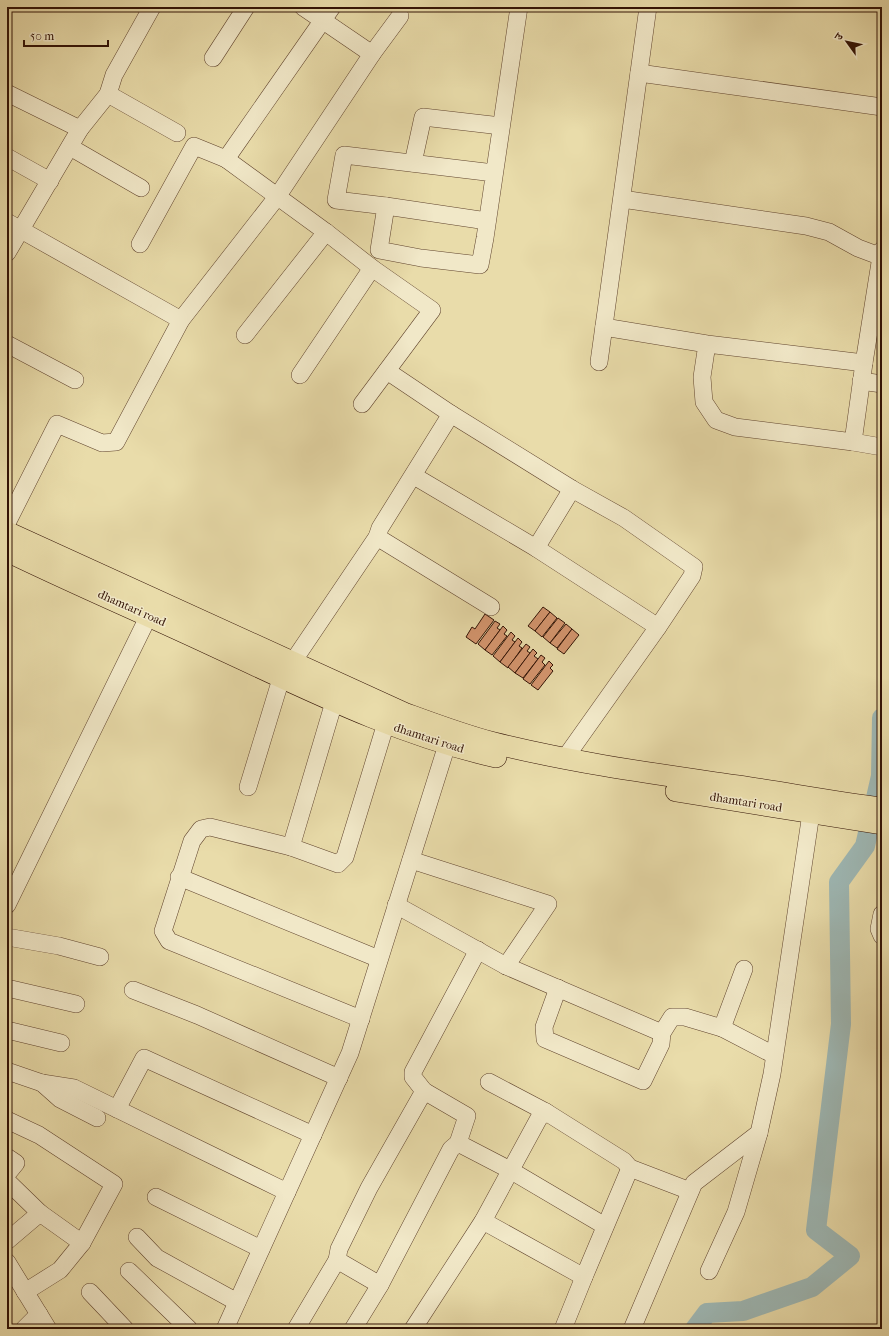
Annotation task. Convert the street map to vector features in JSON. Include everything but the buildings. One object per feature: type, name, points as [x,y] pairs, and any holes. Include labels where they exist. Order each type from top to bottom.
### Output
[{"type":"main road","points":[[7,532],[152,608],[288,670],[404,713],[449,737],[492,743],[608,767],[855,812],[881,820]]},
{"type":"main road","name":"dhamtari road","points":[[7,551],[152,608]]},
{"type":"main road","name":"dhamtari road","points":[[288,670],[334,702],[386,723],[449,737],[462,749],[569,773],[812,805]]},
{"type":"street","points":[[7,253],[14,226],[50,181],[80,129],[108,94],[114,75],[152,7]]},
{"type":"street","points":[[213,58],[246,7]]},
{"type":"street","points":[[303,7],[372,54]]},
{"type":"street","points":[[226,159],[332,7]]},
{"type":"street","points":[[386,206],[379,250],[421,258],[480,265],[519,7]]},
{"type":"street","points":[[599,362],[648,7]]},
{"type":"street","points":[[7,523],[57,424],[102,443],[116,442],[181,320],[277,197],[372,54],[400,16]]},
{"type":"street","points":[[639,73],[882,107]]},
{"type":"street","points":[[7,93],[80,129]]},
{"type":"street","points":[[108,94],[177,133]]},
{"type":"street","points":[[413,163],[423,117],[501,126]]},
{"type":"street","points":[[140,244],[194,146],[226,159],[326,232],[372,268],[432,310],[362,404]]},
{"type":"street","points":[[70,147],[141,188]]},
{"type":"street","points":[[487,221],[336,200],[344,155],[494,173]]},
{"type":"street","points":[[7,157],[50,181]]},
{"type":"street","points":[[622,199],[806,226],[829,232],[858,248],[882,255],[876,323],[864,363],[853,442]]},
{"type":"street","points":[[14,226],[181,320]]},
{"type":"street","points":[[245,335],[326,232]]},
{"type":"street","points":[[300,375],[372,268]]},
{"type":"street","points":[[604,327],[707,344],[864,363]]},
{"type":"street","points":[[7,344],[75,380]]},
{"type":"street","points":[[707,344],[702,377],[704,402],[716,420],[735,427],[882,447]]},
{"type":"street","points":[[387,371],[452,414],[572,489],[624,518],[694,567],[692,576],[658,627],[565,758]]},
{"type":"street","points":[[862,381],[882,384]]},
{"type":"street","points":[[248,787],[280,682],[377,537],[380,528],[452,414]]},
{"type":"street","points":[[414,476],[536,548],[658,627]]},
{"type":"street","points":[[536,548],[572,489]]},
{"type":"street","points":[[377,537],[491,607]]},
{"type":"street","points":[[7,905],[152,608]]},
{"type":"street","points":[[290,847],[334,702]]},
{"type":"street","points":[[361,1019],[169,940],[163,931],[192,841],[201,830],[210,827],[290,847],[338,864],[345,857],[386,723]]},
{"type":"street","points":[[225,1329],[350,1053],[449,737]]},
{"type":"street","points":[[710,1271],[736,1212],[759,1133],[774,1055],[812,805]]},
{"type":"street","points":[[411,860],[548,904],[506,966]]},
{"type":"street","points":[[180,877],[380,959]]},
{"type":"street","points":[[396,905],[506,966],[662,1033]]},
{"type":"street","points":[[882,914],[879,929],[882,936]]},
{"type":"street","points":[[7,937],[59,946],[100,957]]},
{"type":"street","points":[[353,1329],[380,1286],[452,1149],[458,1143],[467,1116],[424,1091],[413,1077],[413,1072],[478,950]]},
{"type":"street","points":[[722,1028],[744,969]]},
{"type":"street","points":[[7,988],[76,1004]]},
{"type":"street","points":[[558,988],[544,1027],[545,1039],[643,1081],[661,1044],[662,1033],[672,1017],[677,1016],[722,1028],[774,1055]]},
{"type":"street","points":[[133,990],[197,1015],[339,1078]]},
{"type":"street","points":[[7,1030],[61,1043]]},
{"type":"street","points":[[117,1109],[144,1058],[313,1135]]},
{"type":"street","points":[[7,1071],[42,1083],[74,1088],[287,1192]]},
{"type":"street","points":[[489,1082],[546,1112],[624,1161],[630,1168],[690,1191]]},
{"type":"street","points":[[42,1083],[60,1099],[97,1118]]},
{"type":"street","points":[[296,1329],[337,1260],[339,1249],[369,1188],[424,1091]]},
{"type":"street","points":[[413,1329],[483,1220],[539,1118],[546,1112]]},
{"type":"street","points":[[7,1120],[39,1135],[114,1184],[82,1243],[60,1270],[25,1292]]},
{"type":"street","points":[[632,1329],[694,1183],[759,1133]]},
{"type":"street","points":[[458,1143],[510,1170],[605,1226]]},
{"type":"street","points":[[7,1157],[16,1163],[7,1174]]},
{"type":"street","points":[[563,1329],[630,1168]]},
{"type":"street","points":[[7,1181],[40,1213],[82,1243]]},
{"type":"street","points":[[156,1197],[261,1249]]},
{"type":"street","points":[[7,1242],[40,1213]]},
{"type":"street","points":[[483,1220],[584,1277]]},
{"type":"street","points":[[137,1237],[157,1258],[238,1302]]},
{"type":"street","points":[[337,1260],[380,1286]]},
{"type":"street","points":[[7,1262],[48,1329]]},
{"type":"street","points":[[129,1271],[189,1329]]},
{"type":"street","points":[[90,1292],[125,1329]]},
{"type":"street","points":[[24,1329],[39,1314]]},
{"type":"waterway","points":[[695,1329],[707,1313],[743,1311],[812,1287],[850,1256],[816,1230],[841,1024],[839,882],[865,846],[881,776],[882,718]]}]
